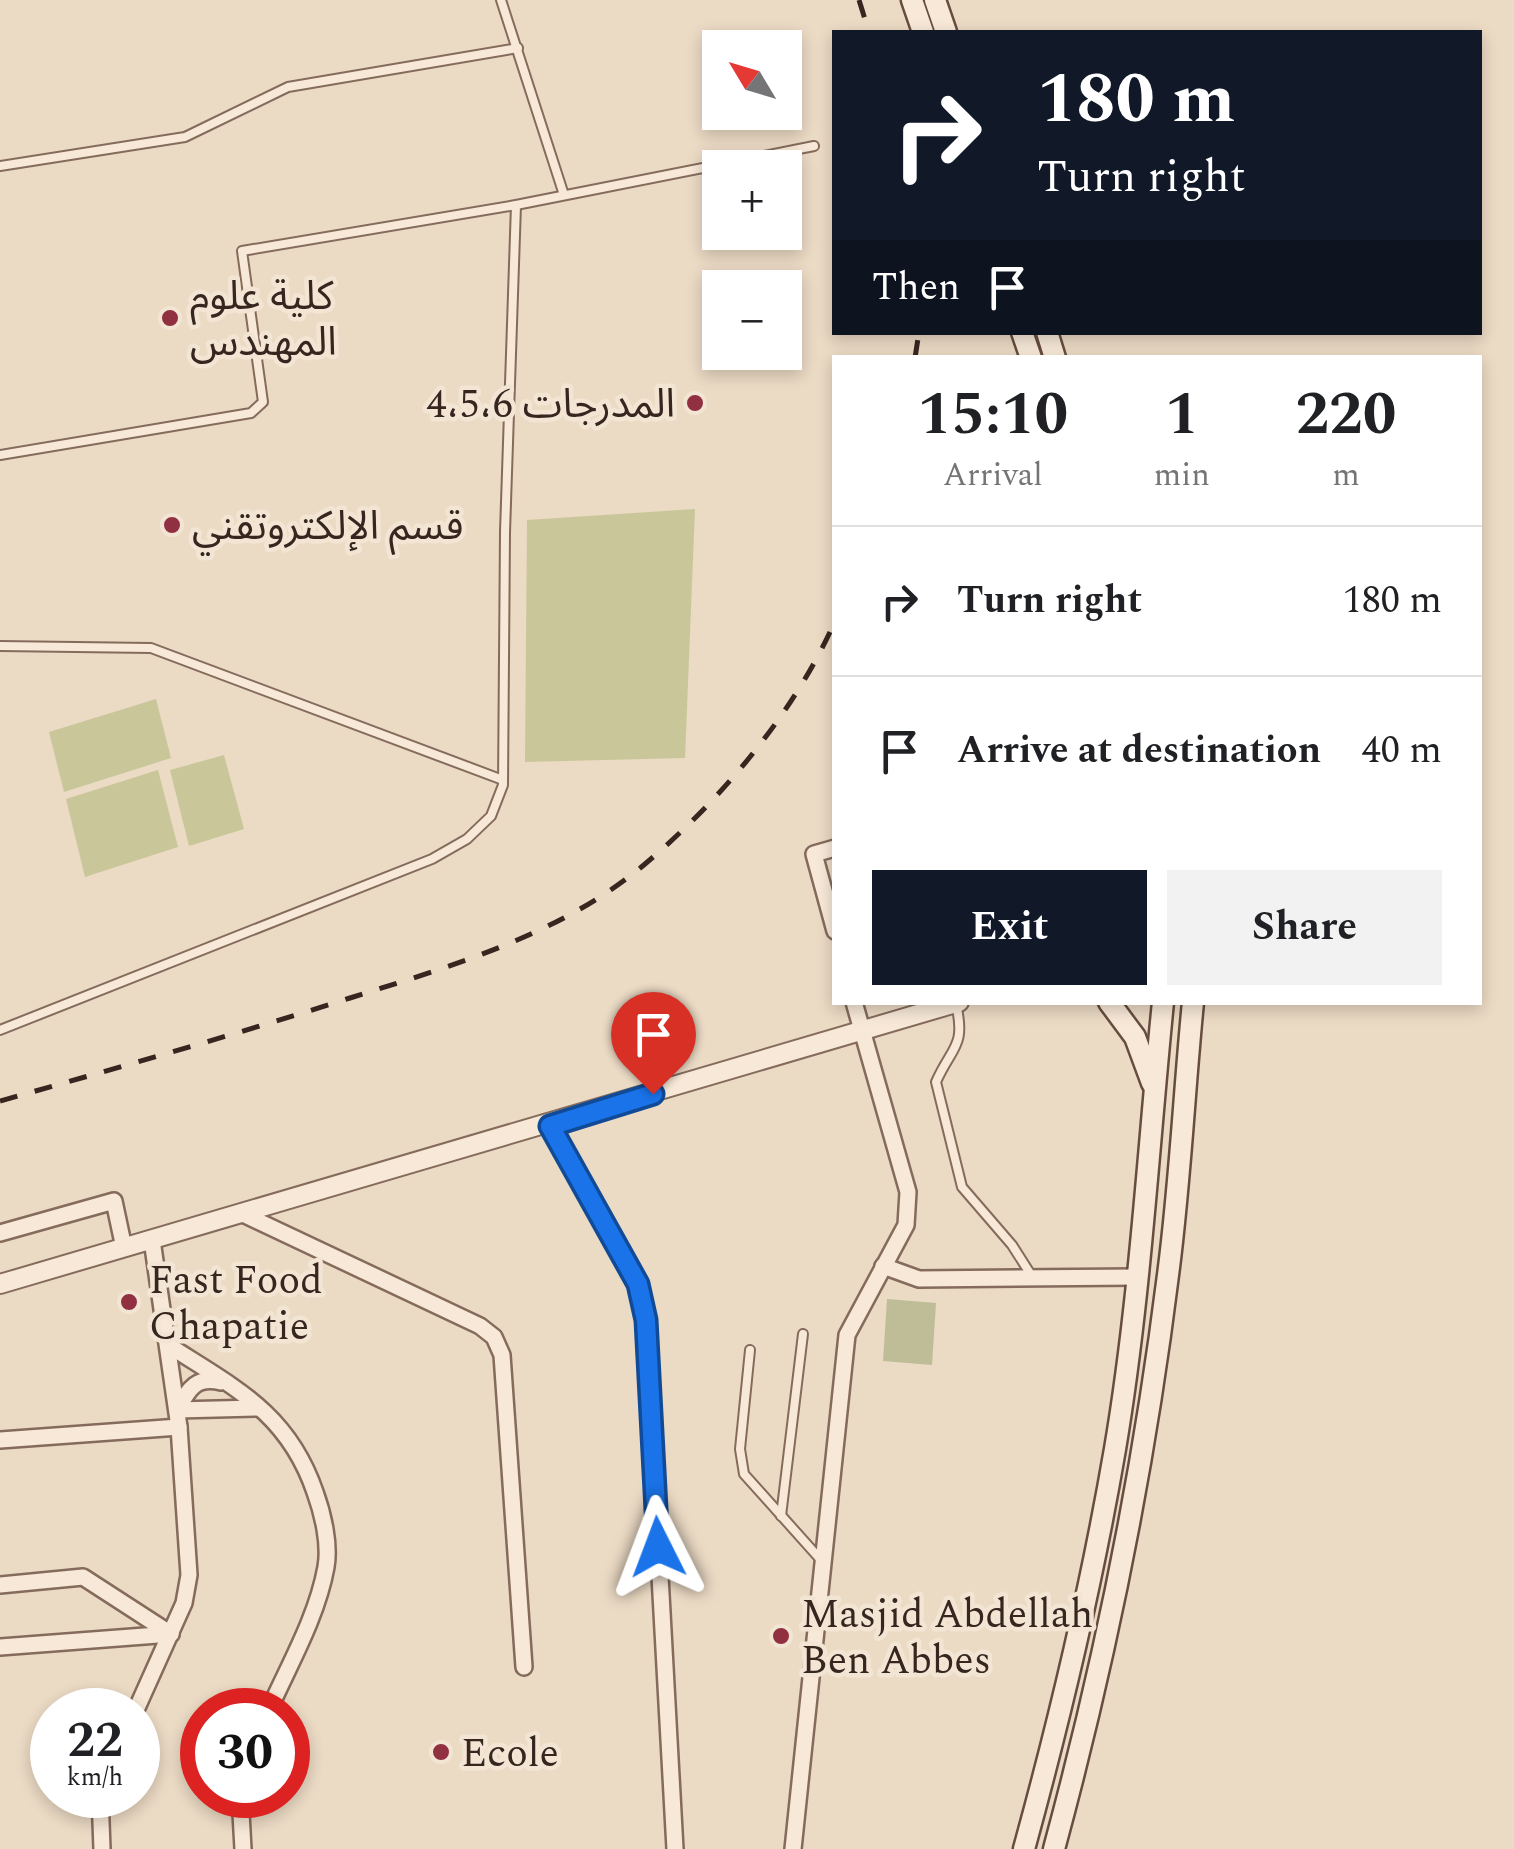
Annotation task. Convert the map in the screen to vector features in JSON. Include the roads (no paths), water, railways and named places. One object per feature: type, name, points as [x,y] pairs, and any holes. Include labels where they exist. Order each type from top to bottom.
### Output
[{"type":"main road","points":[[912,0],[922,30]]},
{"type":"main road","points":[[935,0],[945,30]]},
{"type":"main road","points":[[1111,1005],[1135,1037],[1154,1089]]},
{"type":"main road","points":[[1024,1849],[1053,1743],[1114,1449],[1137,1277],[1162,1005]]},
{"type":"main road","points":[[1054,1849],[1081,1750],[1142,1456],[1168,1274],[1190,1005]]},
{"type":"street","points":[[832,849],[814,854],[832,920]]},
{"type":"street","points":[[793,1849],[847,1335],[906,1225],[908,1192],[855,1005]]},
{"type":"street","points":[[0,1284],[550,1126],[950,1005]]},
{"type":"street","points":[[550,1126],[638,1284],[646,1320],[674,1849]]},
{"type":"street","points":[[0,1233],[57,1223],[114,1201],[124,1248]]},
{"type":"street","points":[[243,1214],[494,1336],[502,1355],[524,1667]]},
{"type":"street","points":[[146,1688],[184,1603],[189,1575],[178,1418],[152,1240]]},
{"type":"street","points":[[883,1266],[919,1279],[1137,1277]]},
{"type":"street","points":[[168,1344],[230,1384],[282,1427],[302,1452],[322,1511],[326,1564],[315,1605],[279,1688]]},
{"type":"street","points":[[178,1418],[192,1384],[206,1378],[230,1384]]},
{"type":"street","points":[[0,1440],[258,1408]]},
{"type":"street","points":[[0,1585],[83,1577],[171,1634]]},
{"type":"street","points":[[0,1647],[171,1634]]},
{"type":"street","points":[[101,1818],[102,1849]]},
{"type":"street","points":[[241,1818],[243,1849]]},
{"type":"lane","points":[[501,0],[564,196]]},
{"type":"lane","points":[[0,166],[185,136],[288,87],[518,48]]},
{"type":"lane","points":[[0,455],[251,412],[263,402],[242,252],[516,205],[814,146]]},
{"type":"lane","points":[[0,1030],[432,859],[467,839],[491,816],[503,780],[505,532],[516,205]]},
{"type":"lane","points":[[0,646],[151,648],[503,780]]},
{"type":"lane","points":[[957,1005],[963,1033],[960,1044],[936,1082],[962,1187],[1012,1245],[1033,1279]]},
{"type":"lane","points":[[782,1516],[804,1334]]},
{"type":"lane","points":[[750,1350],[741,1462],[744,1474],[824,1564]]},
{"type":"railway","points":[[859,0],[868,30]]},
{"type":"railway","points":[[915,355],[919,335]]},
{"type":"railway","points":[[0,1101],[427,974],[504,946],[578,910],[645,864],[728,783],[777,721],[832,627]]},
{"type":"place","name":"كلية علوم المهندس","points":[[170,318]]},
{"type":"place","name":"المدرجات 4،5،6","points":[[695,403]]},
{"type":"place","name":"قسم الإلكتروتقني","points":[[172,525]]},
{"type":"place","name":"Fast Food Chapatie","points":[[129,1302]]},
{"type":"place","name":"Masjid Abdellah Ben Abbes","points":[[781,1636]]},
{"type":"place","name":"Ecole","points":[[441,1752]]}]
